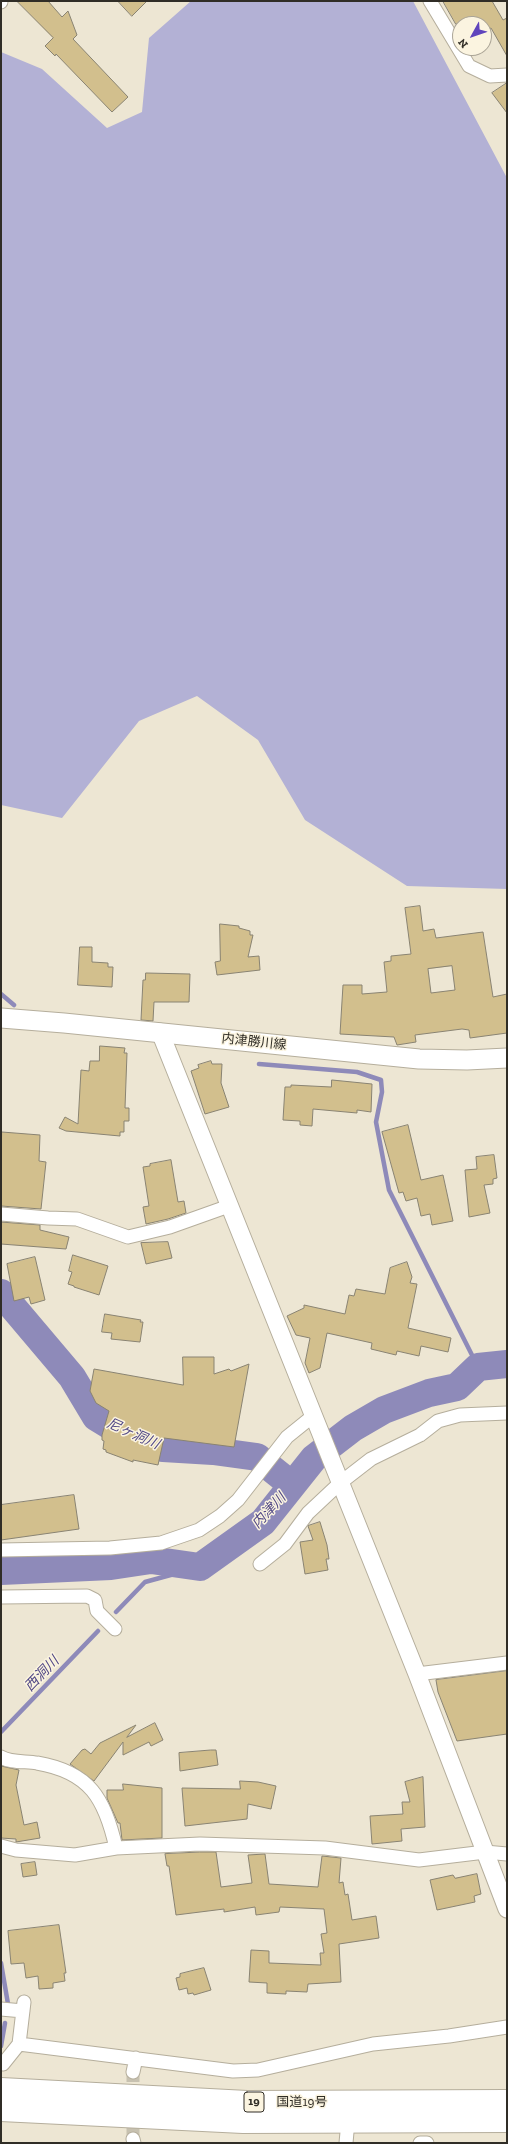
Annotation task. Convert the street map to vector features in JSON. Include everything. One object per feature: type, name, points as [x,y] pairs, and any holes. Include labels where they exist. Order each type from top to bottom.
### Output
[{"type":"highway","name":"国道19号","points":[[1,2088],[247,2102],[507,2101]]},
{"type":"highway","name":"国道19号","points":[[1,2110],[243,2122],[507,2121]]},
{"type":"main road","name":"内津勝川線","points":[[1,1018],[160,1032],[419,1059],[468,1060],[507,1058]]},
{"type":"street","points":[[430,1],[469,66],[490,76],[507,75]]},
{"type":"street","points":[[160,1032],[417,1674],[507,1909]]},
{"type":"street","points":[[1,1214],[78,1219],[128,1237],[170,1227],[229,1206]]},
{"type":"street","points":[[260,1564],[285,1544],[308,1513],[340,1483],[372,1459],[420,1434],[438,1421],[460,1415],[507,1413]]},
{"type":"street","points":[[1,1550],[110,1548],[161,1543],[177,1539],[199,1530],[220,1516],[238,1500],[287,1437],[313,1416]]},
{"type":"street","points":[[1,1597],[87,1596],[95,1600],[97,1611],[115,1629]]},
{"type":"street","points":[[417,1674],[507,1663]]},
{"type":"street","points":[[1,1757],[50,1766],[74,1774],[94,1792],[109,1819],[116,1848]]},
{"type":"street","points":[[1,1846],[16,1850],[75,1855],[116,1848],[200,1844],[325,1848],[419,1860],[485,1852],[507,1854]]},
{"type":"street","points":[[1,2009],[24,2007],[19,2044],[3,2064]]},
{"type":"street","points":[[19,2044],[233,2071],[258,2070],[373,2044],[449,2036],[507,2027]]},
{"type":"street","points":[[133,2072],[136,2058]]},
{"type":"street","points":[[346,2143],[348,2121]]},
{"type":"street","points":[[420,2143],[427,2143]]},
{"type":"shaded area","points":[[191,1],[413,1],[507,178],[507,889],[407,886],[305,820],[258,740],[197,696],[139,721],[62,818],[1,805],[1,52],[42,69],[107,128],[142,112],[149,38]]},
{"type":"building","points":[[17,1],[48,1],[62,17],[68,11],[77,35],[73,39],[128,97],[112,112],[56,54],[55,56],[45,46],[53,38]]},
{"type":"building","points":[[118,1],[147,1],[132,16]]},
{"type":"building","points":[[443,1],[492,1],[503,20],[507,18],[507,56],[492,30],[492,16],[452,17]]},
{"type":"building","points":[[507,83],[507,113],[492,93]]},
{"type":"building","points":[[420,906],[423,931],[434,929],[436,938],[483,932],[493,997],[507,994],[507,1033],[470,1038],[469,1030],[462,1029],[415,1035],[416,1042],[397,1045],[394,1037],[340,1034],[343,985],[362,985],[362,994],[387,992],[384,962],[391,961],[391,956],[411,954],[405,908]],"holes":[[[452,966],[455,990],[431,993],[428,969]]]},
{"type":"building","points":[[220,924],[239,926],[239,928],[250,931],[250,935],[253,935],[248,957],[259,956],[260,970],[217,975],[215,962],[220,961]]},
{"type":"building","points":[[80,947],[92,947],[92,962],[108,963],[108,967],[113,967],[112,987],[78,985]]},
{"type":"building","points":[[146,973],[190,974],[189,1002],[154,1002],[153,1021],[141,1020],[143,980],[145,980]]},
{"type":"building","points":[[100,1046],[125,1048],[124,1053],[127,1053],[125,1108],[129,1108],[129,1121],[124,1121],[124,1132],[120,1132],[120,1136],[66,1131],[59,1128],[65,1117],[78,1124],[81,1070],[89,1071],[90,1061],[99,1061]]},
{"type":"building","points":[[211,1061],[212,1064],[222,1064],[221,1083],[229,1107],[205,1114],[191,1071],[199,1068],[198,1065]]},
{"type":"building","points":[[332,1080],[372,1084],[371,1112],[357,1110],[357,1113],[313,1109],[312,1126],[300,1125],[300,1121],[283,1120],[285,1087],[291,1087],[291,1085],[331,1087]]},
{"type":"building","points":[[408,1125],[421,1180],[443,1175],[453,1221],[432,1225],[430,1214],[421,1216],[417,1198],[406,1201],[403,1192],[399,1193],[382,1132]]},
{"type":"building","points":[[2,1132],[40,1135],[39,1161],[46,1162],[41,1209],[1,1206]]},
{"type":"building","points":[[494,1155],[497,1178],[493,1179],[493,1184],[484,1185],[490,1213],[469,1217],[465,1170],[477,1169],[476,1157]]},
{"type":"building","points":[[171,1160],[178,1202],[184,1201],[186,1213],[146,1224],[143,1207],[149,1206],[143,1167],[150,1166],[150,1164]]},
{"type":"building","points":[[1,1222],[40,1225],[40,1230],[69,1237],[66,1249],[1,1244]]},
{"type":"building","points":[[168,1242],[172,1258],[146,1264],[141,1243]]},
{"type":"building","points":[[73,1255],[108,1266],[99,1295],[68,1284],[72,1272],[69,1271]]},
{"type":"building","points":[[35,1257],[45,1300],[31,1304],[29,1297],[14,1301],[7,1264]]},
{"type":"building","points":[[407,1262],[412,1277],[410,1283],[417,1284],[408,1328],[451,1338],[448,1352],[421,1346],[419,1356],[397,1351],[396,1355],[371,1349],[372,1343],[327,1333],[320,1368],[309,1373],[305,1363],[310,1338],[296,1335],[287,1316],[304,1308],[304,1305],[345,1314],[349,1295],[354,1296],[356,1289],[385,1294],[390,1268]]},
{"type":"building","points":[[105,1314],[141,1320],[140,1322],[143,1322],[140,1342],[111,1339],[112,1333],[102,1332]]},
{"type":"building","points":[[183,1357],[214,1357],[214,1374],[229,1369],[231,1371],[249,1364],[234,1447],[164,1438],[158,1465],[133,1460],[133,1462],[106,1452],[106,1450],[103,1449],[104,1441],[102,1440],[102,1435],[109,1411],[96,1403],[90,1391],[94,1369],[183,1385]]},
{"type":"building","points":[[74,1495],[79,1529],[1,1540],[1,1505]]},
{"type":"building","points":[[320,1522],[327,1545],[329,1559],[326,1559],[328,1570],[305,1574],[300,1542],[313,1540],[308,1526]]},
{"type":"building","points":[[507,1671],[507,1734],[457,1741],[438,1692],[436,1680]]},
{"type":"building","points":[[155,1723],[163,1740],[151,1746],[149,1742],[123,1755],[123,1742],[94,1781],[70,1764],[82,1750],[85,1749],[91,1754],[100,1743],[136,1725],[127,1737]]},
{"type":"building","points":[[216,1750],[218,1765],[180,1771],[179,1753]]},
{"type":"building","points":[[1,1766],[19,1770],[16,1785],[24,1825],[37,1822],[40,1838],[16,1842],[16,1839],[1,1838]]},
{"type":"building","points":[[423,1777],[425,1827],[401,1829],[402,1841],[372,1844],[370,1816],[403,1814],[402,1802],[410,1802],[405,1782]]},
{"type":"building","points":[[240,1781],[258,1782],[276,1786],[271,1809],[248,1804],[247,1819],[185,1826],[182,1788],[240,1789]]},
{"type":"building","points":[[123,1784],[162,1788],[162,1838],[122,1840],[120,1823],[118,1823],[107,1798],[107,1790],[123,1790]]},
{"type":"building","points":[[216,1852],[221,1887],[252,1883],[248,1855],[265,1854],[269,1884],[318,1887],[322,1856],[341,1858],[339,1883],[343,1882],[345,1895],[348,1894],[352,1920],[376,1916],[379,1938],[339,1944],[341,1982],[308,1984],[307,1992],[286,1991],[286,1994],[267,1993],[267,1983],[249,1982],[251,1950],[269,1951],[269,1963],[321,1965],[320,1953],[324,1953],[321,1934],[327,1933],[324,1909],[280,1907],[279,1912],[256,1915],[255,1907],[224,1912],[224,1909],[176,1915],[169,1866],[167,1866],[165,1854]]},
{"type":"building","points":[[35,1862],[37,1875],[23,1877],[21,1864]]},
{"type":"building","points":[[477,1874],[481,1894],[474,1896],[475,1902],[437,1910],[430,1880],[453,1875],[455,1878]]},
{"type":"building","points":[[59,1925],[66,1973],[64,1973],[65,1981],[53,1983],[53,1988],[39,1989],[38,1976],[26,1978],[24,1963],[11,1964],[8,1931]]},
{"type":"building","points":[[204,1968],[211,1990],[194,1995],[193,1993],[188,1994],[187,1988],[179,1990],[176,1978],[180,1977],[180,1974]]},
{"type":"waterway","points":[[1,994],[14,1005]]},
{"type":"waterway","points":[[259,1064],[357,1072],[381,1080],[382,1092],[376,1122],[389,1190],[478,1367]]},
{"type":"waterway","name":"尼ヶ洞川","points":[[1,1293],[72,1377],[96,1417],[114,1428],[163,1448],[213,1451],[257,1457],[292,1485]]},
{"type":"waterway","name":"内津川","points":[[1,1571],[111,1566],[151,1560],[200,1567],[263,1522],[314,1458],[353,1428],[384,1410],[429,1393],[457,1387],[478,1367],[507,1364]]},
{"type":"waterway","name":"西洞川","points":[[116,1612],[145,1582],[200,1567]]},
{"type":"waterway","name":"西洞川","points":[[1,1732],[98,1631]]},
{"type":"waterway","name":"西洞川","points":[[1,1963],[8,2004]]},
{"type":"waterway","name":"西洞川","points":[[1,2046],[5,2023]]},
{"type":"tunnel","points":[[133,2072],[133,2139]]}]
